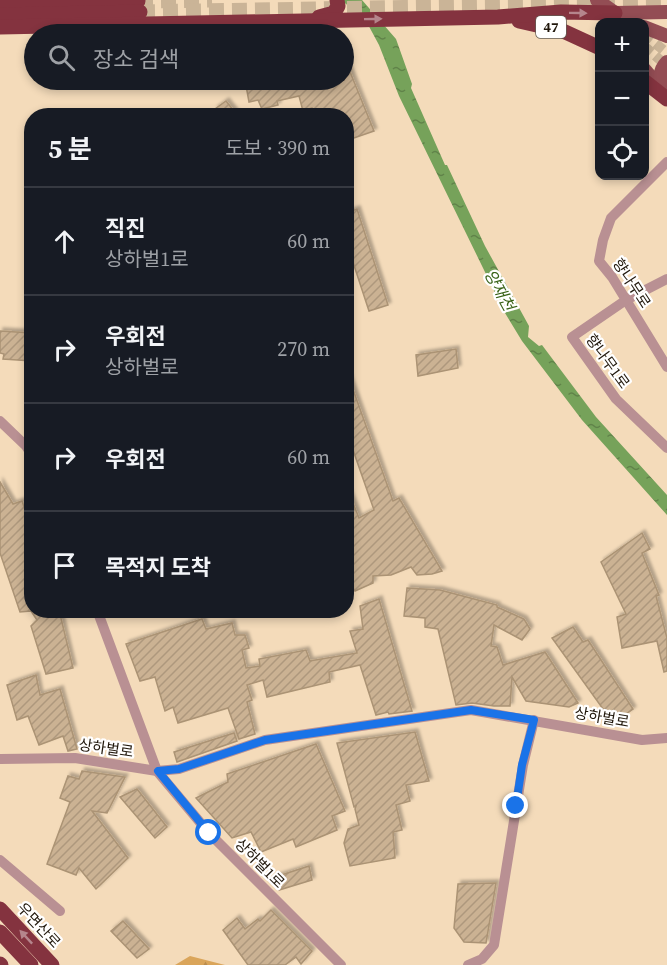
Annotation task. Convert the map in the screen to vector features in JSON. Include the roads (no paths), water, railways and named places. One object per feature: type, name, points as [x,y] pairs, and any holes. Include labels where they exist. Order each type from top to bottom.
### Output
[{"type":"highway","points":[[304,21],[333,14],[338,6],[337,0]]},
{"type":"highway","points":[[0,2],[139,7]]},
{"type":"highway","points":[[0,15],[139,7]]},
{"type":"highway","points":[[498,17],[561,12],[617,18]]},
{"type":"highway","name":"47","points":[[152,24],[498,17],[563,31],[595,46]]},
{"type":"highway","name":"47","points":[[0,27],[24,27]]},
{"type":"highway","points":[[649,84],[667,97]]},
{"type":"highway","name":"우면산로","points":[[0,909],[52,965]]},
{"type":"highway","points":[[0,932],[31,965]]},
{"type":"main road","points":[[597,0],[617,18],[667,12]]},
{"type":"main road","points":[[617,18],[626,0]]},
{"type":"main road","points":[[649,29],[667,36]]},
{"type":"main road","points":[[667,62],[660,73],[662,87],[667,97]]},
{"type":"main road","points":[[647,72],[667,97]]},
{"type":"street","name":"향나무로","points":[[667,162],[611,218],[599,261],[667,367]]},
{"type":"street","points":[[626,300],[667,279]]},
{"type":"street","name":"향나무1로","points":[[626,300],[572,337],[616,399],[667,448]]},
{"type":"street","points":[[0,421],[24,444]]},
{"type":"street","name":"상하벌1로","points":[[100,618],[158,771],[209,833],[341,965]]},
{"type":"street","name":"상하벌로","points":[[0,759],[75,758],[158,771],[179,769],[265,740],[471,710],[642,740],[667,738]]},
{"type":"street","points":[[468,965],[482,959],[494,945],[522,765],[534,720]]},
{"type":"street","points":[[0,860],[60,911]]},
{"type":"water","name":"양재천","points":[[341,0],[362,0],[396,39],[412,84],[411,88],[445,165],[485,246],[529,326],[528,337],[539,346],[542,345],[596,417],[667,495],[667,515],[582,420],[522,341],[505,313],[399,96],[379,45],[365,19]]},
{"type":"tunnel","points":[[138,1],[212,0]]},
{"type":"tunnel","points":[[586,0],[609,18]]},
{"type":"tunnel","points":[[140,12],[667,3]]},
{"type":"tunnel","points":[[649,38],[667,53]]},
{"type":"tunnel","points":[[649,50],[667,66]]}]
